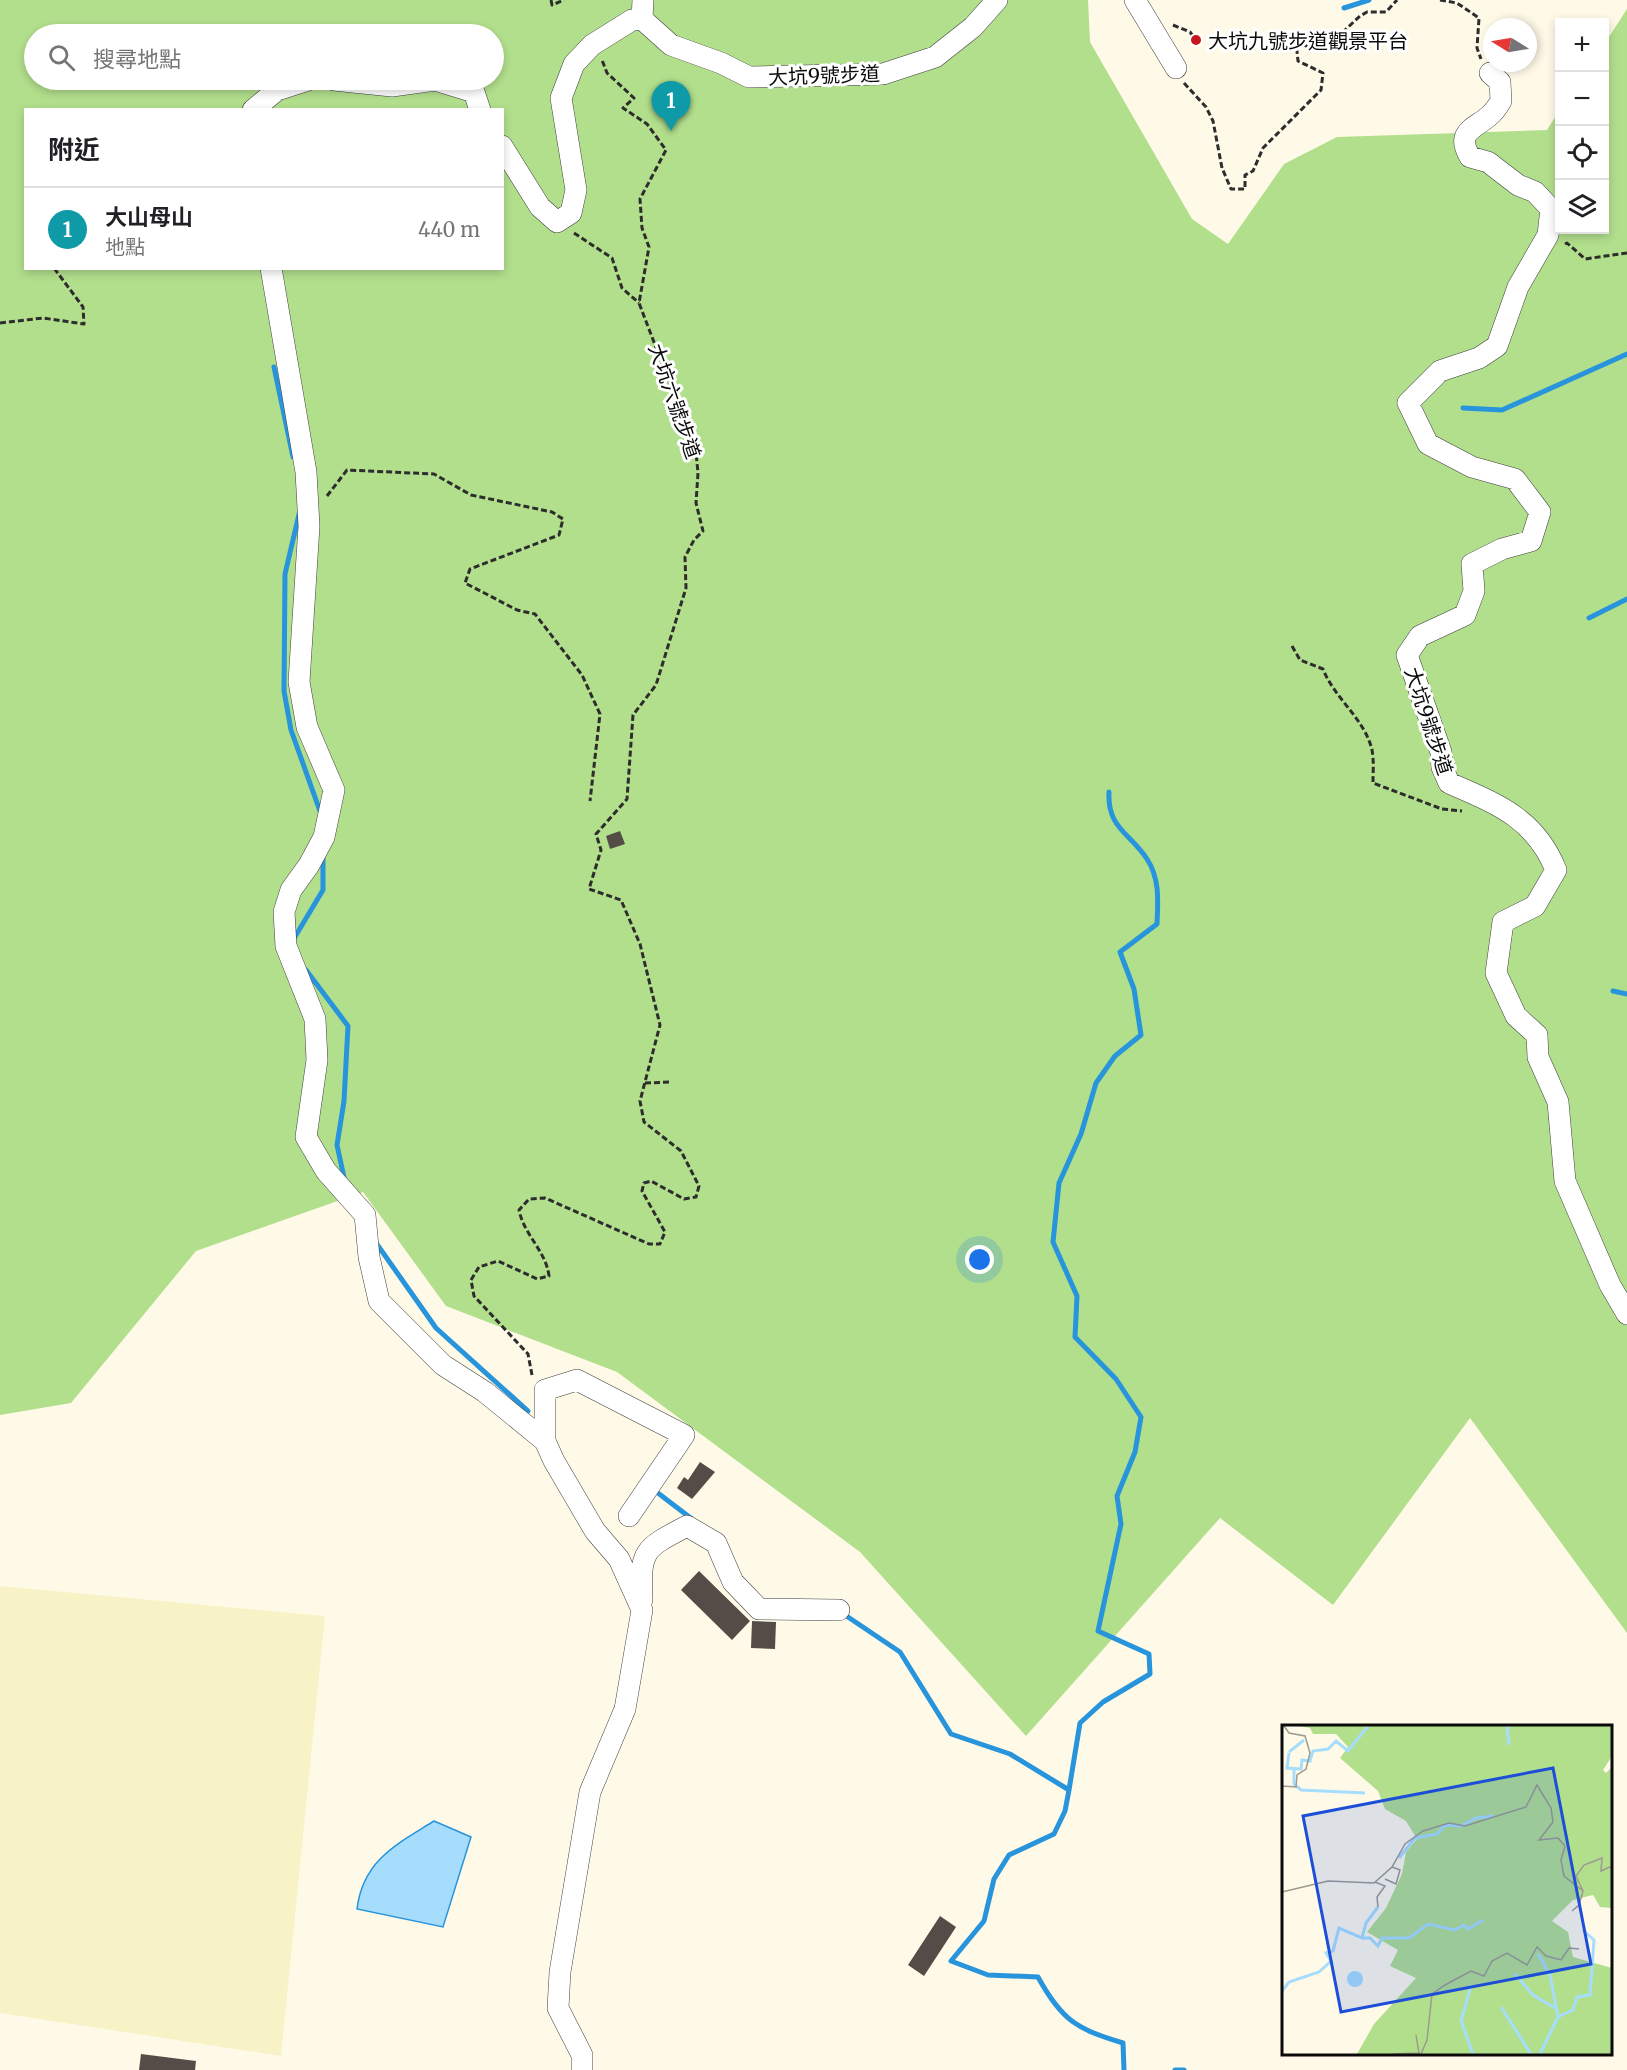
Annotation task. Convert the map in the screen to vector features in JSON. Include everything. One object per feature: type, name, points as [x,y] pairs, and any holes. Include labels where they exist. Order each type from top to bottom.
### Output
[{"type":"lane","name":"大坑9號步道","points":[[642,10],[671,45],[721,63],[749,77],[883,74],[935,57],[973,27],[997,0]]},
{"type":"lane","points":[[1135,0],[1176,68]]},
{"type":"lane","points":[[504,149],[540,207],[557,222],[572,213],[576,190],[561,98],[574,64],[592,45],[632,20],[642,10]]},
{"type":"lane","name":"大坑9號步道","points":[[1490,73],[1500,82],[1502,101],[1490,116],[1469,130],[1465,136],[1464,148],[1470,157],[1488,162],[1518,185],[1535,192],[1551,208],[1548,235],[1518,287],[1497,346],[1479,357],[1440,371],[1408,404],[1428,444],[1472,467],[1515,479],[1540,512],[1531,541],[1502,549],[1472,564],[1474,591],[1465,615],[1420,636],[1407,655],[1441,752],[1442,767],[1449,783],[1488,800],[1528,825],[1549,853],[1556,870],[1535,906],[1503,922],[1496,972],[1516,1016],[1537,1035],[1538,1057],[1557,1102],[1566,1181],[1610,1285],[1627,1314]]},
{"type":"lane","points":[[256,108],[277,90]]},
{"type":"lane","points":[[468,90],[474,92],[479,108]]},
{"type":"lane","points":[[271,270],[306,472],[309,526],[299,681],[307,727],[334,790],[324,837],[309,865],[291,890],[284,912],[286,946],[315,1019],[317,1060],[306,1137],[326,1171],[365,1215],[369,1257],[379,1301],[443,1365],[485,1392],[545,1441]]},
{"type":"lane","points":[[628,1516],[684,1434],[577,1380],[545,1390],[545,1441],[554,1461],[595,1531],[619,1559],[642,1610]]},
{"type":"lane","points":[[582,2070],[582,2055],[558,2008],[560,1972],[590,1792],[625,1709],[642,1610],[641,1565],[654,1544],[687,1527],[716,1543],[733,1582],[759,1609],[839,1610]]},
{"type":"path","points":[[551,0],[552,4],[564,0]]},
{"type":"path","points":[[1197,98],[1206,107],[1213,121],[1222,168],[1231,189],[1245,189],[1245,175],[1253,171],[1263,147],[1321,90],[1323,74],[1298,61],[1296,42],[1312,48],[1344,31],[1367,12],[1386,12],[1397,0]]},
{"type":"path","points":[[1440,0],[1457,3],[1479,18],[1477,48],[1490,73]]},
{"type":"path","points":[[625,90],[634,98],[623,108],[647,124],[666,150],[640,199],[642,228],[649,247],[639,303]]},
{"type":"path","points":[[557,222],[612,258],[622,288],[639,303]]},
{"type":"path","points":[[1535,261],[1551,255],[1567,243],[1585,259],[1627,253]]},
{"type":"path","points":[[0,323],[43,318],[84,324],[83,307],[55,270]]},
{"type":"path","name":"大坑六號步道","points":[[545,1390],[533,1380],[528,1354],[474,1296],[471,1280],[479,1268],[498,1261],[537,1279],[549,1276],[547,1262],[522,1226],[519,1210],[529,1199],[544,1198],[649,1244],[660,1244],[665,1232],[642,1191],[644,1184],[651,1181],[684,1199],[696,1197],[699,1186],[681,1150],[644,1122],[640,1101],[660,1025],[640,944],[621,900],[589,889],[601,850],[596,834],[627,799],[633,715],[656,685],[660,675],[686,588],[685,557],[694,540],[703,531],[696,503],[698,473],[696,452],[639,303]]},
{"type":"path","points":[[326,498],[347,470],[434,474],[471,495],[552,512],[563,519],[560,535],[470,569],[465,583],[517,610],[535,614],[582,675],[600,714],[590,801]]},
{"type":"path","points":[[1292,645],[1300,660],[1323,669],[1329,685],[1345,703],[1364,734],[1372,750],[1373,783],[1442,808],[1467,812],[1488,800]]},
{"type":"path","points":[[645,1083],[671,1082]]},
{"type":"shaded area","points":[[0,1586],[325,1616],[281,2056],[0,2013]]},
{"type":"green space","points":[[0,0],[1088,0],[1090,42],[1192,219],[1228,244],[1284,164],[1337,137],[1547,130],[1555,117],[1555,234],[1609,234],[1609,37],[1627,9],[1627,1633],[1470,1418],[1333,1605],[1220,1518],[1026,1736],[860,1552],[617,1372],[446,1306],[363,1192],[196,1251],[71,1403],[0,1415]]},
{"type":"water","points":[[434,1821],[471,1837],[443,1927],[357,1909],[366,1878],[374,1866],[395,1846]]},
{"type":"building","points":[[620,831],[625,844],[610,849],[606,836]]},
{"type":"building","points":[[700,1462],[715,1472],[692,1499],[677,1488],[684,1477],[688,1480]]},
{"type":"building","points":[[699,1571],[750,1621],[732,1640],[681,1590]]},
{"type":"building","points":[[752,1621],[776,1622],[775,1649],[751,1648]]},
{"type":"building","points":[[940,1916],[956,1927],[924,1976],[908,1965]]},
{"type":"building","points":[[141,2054],[196,2061],[195,2070],[139,2070]]},
{"type":"waterway","points":[[1344,8],[1369,0]]},
{"type":"waterway","points":[[1463,408],[1502,410],[1627,354]]},
{"type":"waterway","points":[[274,367],[293,457]]},
{"type":"waterway","points":[[300,510],[285,574],[284,691],[291,730],[321,814]]},
{"type":"waterway","points":[[1589,618],[1627,599]]},
{"type":"waterway","points":[[1069,1790],[1080,1723],[1103,1702],[1150,1674],[1149,1654],[1098,1631],[1121,1524],[1117,1496],[1135,1452],[1141,1417],[1116,1379],[1075,1337],[1077,1296],[1053,1242],[1059,1183],[1081,1134],[1096,1083],[1115,1056],[1141,1035],[1134,989],[1120,952],[1157,924],[1157,890],[1154,874],[1147,859],[1116,822],[1109,804],[1109,792]]},
{"type":"waterway","points":[[293,940],[323,890],[323,856]]},
{"type":"waterway","points":[[306,970],[348,1026],[344,1101],[337,1145],[345,1182]]},
{"type":"waterway","points":[[1613,991],[1627,994]]},
{"type":"waterway","points":[[374,1240],[436,1328],[528,1411]]},
{"type":"waterway","points":[[654,1490],[692,1519]]},
{"type":"waterway","points":[[842,1613],[900,1652],[951,1734],[1010,1754],[1069,1790],[1065,1811],[1054,1834],[1009,1855],[994,1879],[984,1921],[951,1961],[988,1975],[1038,1977],[1055,2004],[1072,2021],[1082,2028],[1123,2043],[1124,2070]]},
{"type":"waterway","points":[[1175,2070],[1184,2070]]},
{"type":"place","name":"大坑九號步道觀景平台","points":[[1196,40]]},
{"type":"place","name":"大山母山","points":[[671,131]]}]
